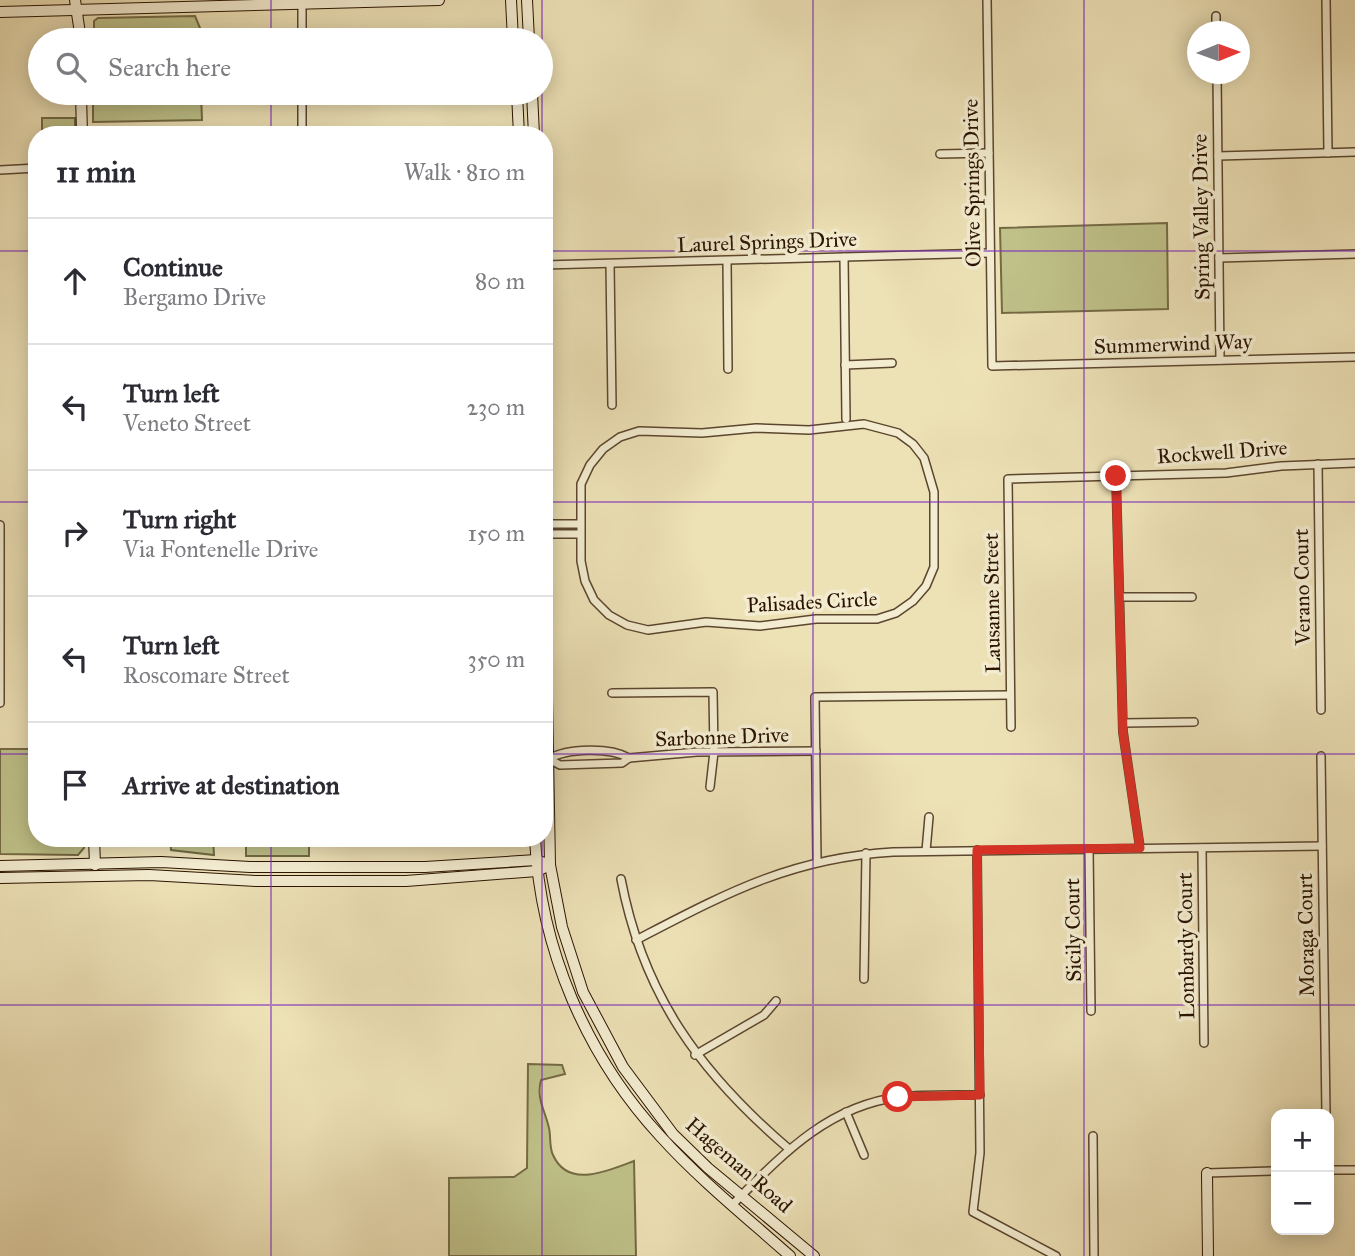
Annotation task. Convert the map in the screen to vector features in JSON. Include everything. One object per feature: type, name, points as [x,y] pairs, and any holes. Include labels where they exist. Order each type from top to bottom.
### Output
[{"type":"main road","points":[[0,12],[76,6],[302,6],[439,0]]},
{"type":"main road","points":[[511,0],[512,28]]},
{"type":"main road","points":[[527,0],[528,28]]},
{"type":"main road","points":[[76,6],[79,28]]},
{"type":"main road","points":[[81,105],[82,126]]},
{"type":"main road","points":[[517,105],[519,126]]},
{"type":"main road","points":[[520,105],[528,126]]},
{"type":"main road","points":[[532,105],[532,126]]},
{"type":"main road","points":[[94,847],[95,865]]},
{"type":"main road","name":"Hageman Road","points":[[535,847],[537,871],[557,959],[595,1045],[626,1095],[659,1135],[790,1256]]},
{"type":"main road","name":"Hageman Road","points":[[549,847],[550,865],[572,960],[593,1012],[623,1067],[673,1134],[708,1168],[814,1256]]},
{"type":"main road","points":[[0,866],[161,862],[250,867],[425,867],[536,860],[550,865]]},
{"type":"main road","points":[[0,877],[17,872],[82,871],[95,865]]},
{"type":"main road","points":[[0,877],[149,875],[256,881],[406,881],[537,871],[550,865]]},
{"type":"main road","points":[[1207,1173],[1208,1256]]},
{"type":"street","name":"Olive Springs Drive","points":[[987,0],[992,366]]},
{"type":"street","points":[[1326,0],[1328,153]]},
{"type":"street","points":[[302,6],[302,28]]},
{"type":"street","points":[[1216,16],[1216,21]]},
{"type":"street","name":"Spring Valley Drive","points":[[1217,84],[1220,360]]},
{"type":"street","points":[[302,105],[302,126]]},
{"type":"street","points":[[1217,156],[1355,152]]},
{"type":"street","points":[[940,154],[989,153]]},
{"type":"street","points":[[0,170],[28,168]]},
{"type":"street","name":"Laurel Springs Drive","points":[[553,265],[990,253]]},
{"type":"street","points":[[1219,258],[1355,254]]},
{"type":"street","points":[[844,257],[846,419]]},
{"type":"street","points":[[727,261],[728,369]]},
{"type":"street","points":[[610,264],[612,405]]},
{"type":"street","name":"Summerwind Way","points":[[992,366],[1355,357]]},
{"type":"street","points":[[845,365],[892,363]]},
{"type":"street","name":"Palisades Circle","points":[[864,424],[898,433],[924,458],[934,492],[936,547],[934,567],[926,586],[913,601],[897,613],[877,619],[816,619],[760,626],[706,622],[648,629],[627,625],[609,615],[594,600],[585,581],[579,524],[582,484],[590,465],[603,449],[620,438],[639,431],[702,433],[756,428],[809,430],[864,424]]},
{"type":"street","name":"Rockwell Drive","points":[[1008,479],[1226,473],[1355,463]]},
{"type":"street","name":"Verano Court","points":[[1318,464],[1321,710]]},
{"type":"street","points":[[1116,476],[1123,723],[1140,848]]},
{"type":"street","name":"Lausanne Street","points":[[1008,479],[1011,727]]},
{"type":"street","points":[[553,524],[579,524]]},
{"type":"street","points":[[566,524],[566,534]]},
{"type":"street","points":[[0,525],[1,703]]},
{"type":"street","points":[[553,533],[579,534]]},
{"type":"street","points":[[1121,597],[1192,597]]},
{"type":"street","points":[[612,693],[713,692],[714,752],[710,787]]},
{"type":"street","points":[[817,861],[816,697],[1010,695]]},
{"type":"street","points":[[1123,723],[1194,722]]},
{"type":"street","name":"Sarbonne Drive","points":[[553,754],[559,752],[619,753],[629,758],[714,752],[816,751]]},
{"type":"street","name":"Moraga Court","points":[[1321,755],[1326,1109]]},
{"type":"street","name":"Sarbonne Drive","points":[[553,761],[560,765],[622,763],[629,758]]},
{"type":"street","points":[[926,851],[929,817]]},
{"type":"street","points":[[636,940],[756,880],[817,861],[866,853],[1322,846]]},
{"type":"street","name":"Lombardy Court","points":[[1202,848],[1204,1043]]},
{"type":"street","name":"Sicily Court","points":[[1089,849],[1091,1011]]},
{"type":"street","points":[[977,850],[980,1095],[979,1173],[974,1212],[1056,1256]]},
{"type":"street","points":[[864,979],[866,853]]},
{"type":"street","points":[[621,878],[636,940],[658,994],[695,1055],[733,1099],[789,1149]]},
{"type":"street","points":[[695,1055],[764,1015],[776,1000]]},
{"type":"street","points":[[732,1205],[789,1149],[816,1127],[846,1111],[898,1097],[980,1095]]},
{"type":"street","points":[[846,1111],[864,1155]]},
{"type":"street","points":[[1093,1136],[1094,1256]]},
{"type":"street","points":[[1334,1170],[1355,1170]]},
{"type":"street","points":[[1207,1173],[1271,1171]]},
{"type":"green space","points":[[195,16],[200,28],[94,28],[94,21],[98,18]]},
{"type":"green space","points":[[93,105],[201,105],[202,120],[93,122]]},
{"type":"green space","points":[[42,118],[75,118],[75,126],[42,126]]},
{"type":"green space","points":[[1167,223],[1168,309],[1002,313],[1000,228]]},
{"type":"green space","points":[[0,749],[28,749],[28,847],[84,848],[78,855],[0,854]]},
{"type":"green space","points":[[171,847],[214,847],[214,855],[171,850]]},
{"type":"green space","points":[[246,847],[309,847],[309,856],[246,856]]},
{"type":"green space","points":[[528,1064],[562,1065],[565,1074],[541,1080],[540,1087],[540,1099],[549,1128],[552,1152],[560,1165],[568,1172],[589,1174],[634,1161],[636,1256],[449,1256],[449,1178],[514,1177],[527,1168]]},
{"type":"route","points":[[898,1097],[980,1095],[977,850],[1140,848],[1123,732],[1116,476]]}]
